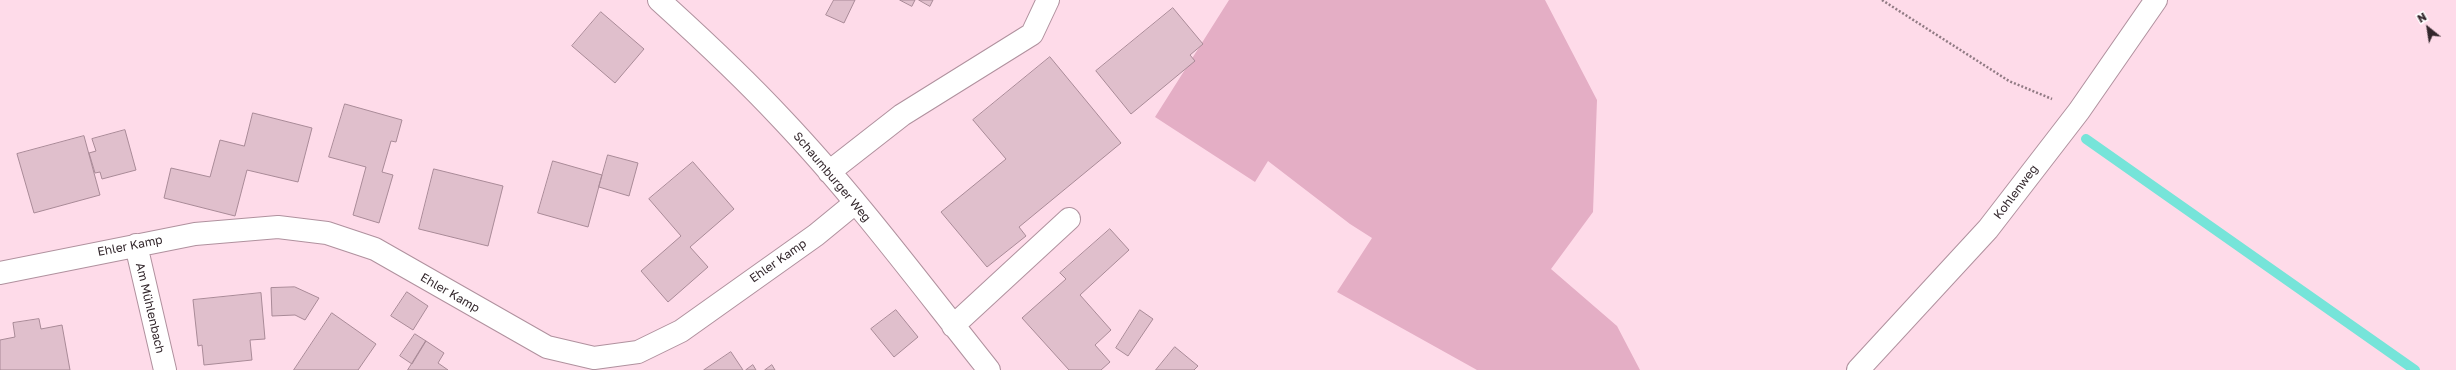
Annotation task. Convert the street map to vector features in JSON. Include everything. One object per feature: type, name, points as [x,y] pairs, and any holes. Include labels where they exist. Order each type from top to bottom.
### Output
[{"type":"street","name":"Schaumburger Weg","points":[[659,0],[734,69],[829,172],[989,370]]},
{"type":"street","points":[[829,172],[902,115],[1032,34],[1048,0]]},
{"type":"street","name":"Kohlenweg","points":[[1858,370],[1988,229],[2079,111],[2156,0]]},
{"type":"street","name":"Ehler Kamp","points":[[0,273],[195,234],[278,227],[328,233],[375,249],[547,347],[594,358],[638,352],[681,331],[816,235],[855,203]]},
{"type":"street","points":[[954,326],[1069,219]]},
{"type":"street","name":"Am Mühlenbach","points":[[136,245],[165,370]]},
{"type":"path","points":[[1882,0],[2009,81],[2079,111]]},
{"type":"shaded area","points":[[1229,0],[1545,0],[1597,100],[1593,212],[1551,269],[1617,326],[1640,370],[1477,370],[1337,292],[1372,238],[1350,224],[1268,161],[1255,182],[1155,117]]},
{"type":"building","points":[[834,0],[855,0],[844,23],[826,15]]},
{"type":"building","points":[[900,0],[915,0],[912,6]]},
{"type":"building","points":[[919,0],[933,0],[930,6]]},
{"type":"building","points":[[1173,8],[1203,44],[1190,55],[1195,61],[1131,114],[1096,71]]},
{"type":"building","points":[[601,12],[644,49],[615,83],[572,46]]},
{"type":"building","points":[[1050,57],[1121,143],[1019,227],[1026,236],[987,267],[941,212],[1006,159],[973,120]]},
{"type":"building","points":[[345,104],[402,120],[396,142],[391,141],[382,172],[393,175],[379,223],[353,215],[366,167],[329,157]]},
{"type":"building","points":[[253,113],[312,128],[298,182],[247,170],[235,216],[164,198],[171,168],[210,177],[220,140],[244,146]]},
{"type":"building","points":[[125,130],[136,170],[102,179],[100,172],[95,173],[89,153],[96,151],[92,139]]},
{"type":"building","points":[[84,136],[100,195],[34,213],[17,154]]},
{"type":"building","points":[[608,155],[638,163],[629,196],[599,187]]},
{"type":"building","points":[[553,161],[602,175],[588,227],[538,213]]},
{"type":"building","points":[[693,162],[734,209],[690,247],[708,267],[668,302],[641,271],[681,236],[649,199]]},
{"type":"building","points":[[434,169],[503,186],[488,246],[419,229]]},
{"type":"building","points":[[1110,229],[1129,250],[1080,295],[1111,330],[1095,345],[1110,362],[1101,370],[1069,370],[1022,318],[1066,279],[1060,273]]},
{"type":"building","points":[[295,287],[319,298],[305,320],[295,315],[272,316],[271,288]]},
{"type":"building","points":[[407,292],[428,306],[413,330],[391,316]]},
{"type":"building","points":[[261,293],[265,339],[250,340],[252,360],[204,365],[202,345],[198,346],[193,300]]},
{"type":"building","points":[[896,310],[918,337],[894,357],[871,329]]},
{"type":"building","points":[[1140,310],[1153,319],[1128,356],[1116,348]]},
{"type":"building","points":[[332,313],[376,344],[358,370],[294,370]]},
{"type":"building","points":[[39,319],[41,329],[62,325],[70,370],[0,370],[0,340],[15,337],[13,323]]},
{"type":"building","points":[[415,334],[426,341],[412,364],[400,356]]},
{"type":"building","points":[[426,341],[444,353],[438,363],[448,370],[408,370]]},
{"type":"building","points":[[1175,347],[1198,366],[1194,370],[1156,370]]},
{"type":"building","points":[[731,352],[743,370],[704,370]]},
{"type":"building","points":[[753,365],[756,370],[746,370]]},
{"type":"building","points":[[772,365],[775,370],[765,370]]},
{"type":"waterway","points":[[2086,139],[2415,370]]}]
